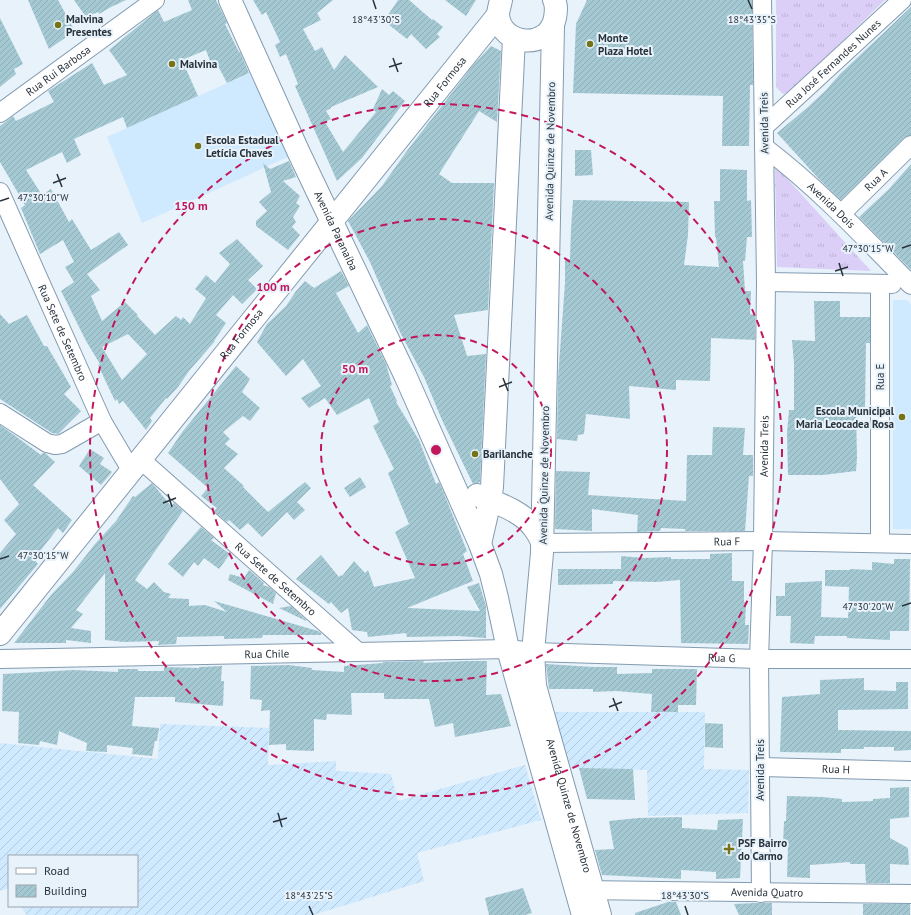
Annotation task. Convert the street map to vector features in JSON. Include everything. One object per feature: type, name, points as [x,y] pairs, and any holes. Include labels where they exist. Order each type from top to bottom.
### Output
[{"type":"street","name":"Rua Rui Barbosa","points":[[0,112],[154,0]]},
{"type":"street","name":"Avenida Paranaíba","points":[[230,0],[299,153],[405,375],[442,461]]},
{"type":"street","name":"Avenida Treis","points":[[761,893],[759,658],[763,542],[766,282],[762,0]]},
{"type":"street","name":"Rua José Fernandes Nunes","points":[[764,126],[902,0]]},
{"type":"street","name":"Avenida Quinze de Novembro","points":[[555,1],[556,8],[553,26],[542,553],[533,652],[535,686],[584,890],[583,915]]},
{"type":"street","name":"Rua Formosa","points":[[0,634],[135,465],[333,223],[500,8]]},
{"type":"street","points":[[500,8],[503,29],[514,38],[528,41],[543,37],[553,26]]},
{"type":"street","points":[[480,544],[490,500],[514,38]]},
{"type":"street","name":"Rua A","points":[[841,214],[911,145]]},
{"type":"street","name":"Avenida Dois","points":[[764,147],[785,162],[841,214],[911,286]]},
{"type":"street","name":"Rua Sete de Setembro","points":[[0,192],[102,421],[135,465],[357,651]]},
{"type":"street","points":[[766,282],[911,286]]},
{"type":"street","name":"Rua E","points":[[880,284],[880,543]]},
{"type":"street","points":[[0,413],[47,443],[55,445],[62,444],[102,421]]},
{"type":"street","name":"Avenida Quinze de Novembro","points":[[442,461],[480,544],[491,574],[498,598],[508,649],[584,890],[600,915]]},
{"type":"street","points":[[442,461],[461,485],[478,496],[509,509],[526,519],[534,527],[542,542]]},
{"type":"street","name":"Rua F","points":[[542,542],[911,544]]},
{"type":"street","name":"Rua Chile","points":[[0,658],[508,649],[533,652]]},
{"type":"street","name":"Rua G","points":[[533,652],[759,658],[911,660]]},
{"type":"street","name":"Rua H","points":[[760,767],[911,771]]},
{"type":"street","name":"Avenida Quatro","points":[[584,890],[911,894]]},
{"type":"shaded area","name":"Escola Estadual Letícia Chaves","points":[[252,72],[290,156],[142,223],[107,137]]},
{"type":"shaded area","name":"Escola Municipal Maria Leocadea Rosa","points":[[893,300],[907,300],[911,304],[911,529],[893,529]]},
{"type":"shaded area","points":[[553,712],[705,712],[704,769],[749,770],[748,813],[648,816],[647,770],[570,768]]},
{"type":"shaded area","points":[[160,724],[269,728],[268,765],[336,761],[336,771],[391,774],[398,801],[525,765],[541,820],[417,853],[424,881],[313,915],[26,915],[22,907],[138,907],[138,855],[8,855],[8,888],[0,891],[0,743],[158,759]]},
{"type":"green space","points":[[776,0],[885,0],[790,92],[783,94],[776,87]]},
{"type":"green space","points":[[775,168],[782,173],[871,271],[777,267]]},
{"type":"building","name":"Malvina Presentes","points":[[28,0],[58,0],[75,31],[49,49]]},
{"type":"building","points":[[74,0],[126,0],[99,14],[98,12],[86,17]]},
{"type":"building","points":[[188,0],[216,0],[227,23],[225,24],[249,73],[227,83],[216,62],[211,64],[206,50],[182,60],[198,96],[127,128],[123,117],[74,139],[81,155],[67,163],[62,152],[26,170],[42,195],[51,189],[69,222],[72,219],[91,250],[119,232],[128,245],[87,274],[100,290],[91,296],[102,321],[125,302],[155,335],[176,316],[181,320],[183,317],[190,324],[206,298],[195,289],[206,275],[215,283],[230,264],[219,253],[237,239],[263,266],[248,280],[257,289],[242,304],[233,295],[216,315],[226,323],[215,341],[189,371],[178,387],[167,399],[166,398],[150,418],[152,421],[146,430],[123,401],[119,404],[117,399],[115,401],[98,365],[100,364],[86,341],[61,291],[74,282],[65,267],[74,262],[63,240],[40,254],[21,208],[25,205],[0,162],[0,126],[13,116],[16,121],[54,102],[48,91],[92,63],[104,85],[127,75],[109,50],[158,10],[164,22],[192,10]],"holes":[[[128,334],[147,354],[122,380],[102,347]]]},
{"type":"building","points":[[253,0],[333,0],[317,13],[321,20],[303,29],[315,51],[322,47],[334,70],[345,55],[378,87],[331,107],[326,111],[331,119],[325,122],[343,152],[376,112],[373,109],[382,89],[389,95],[393,91],[405,101],[362,158],[337,181],[295,86],[298,84],[286,54],[280,57],[275,45],[280,42],[266,12],[262,15]]},
{"type":"building","points":[[398,0],[409,0],[432,20],[433,19],[443,27],[437,34],[440,37],[426,49],[411,34],[407,39],[384,21]]},
{"type":"building","points":[[445,0],[476,0],[466,16]]},
{"type":"building","points":[[587,0],[752,0],[753,85],[750,85],[749,146],[722,146],[723,96],[573,93],[576,24]]},
{"type":"building","points":[[911,7],[911,135],[904,138],[841,200],[818,178],[777,133],[808,107],[840,74]]},
{"type":"building","points":[[0,18],[23,64],[14,69],[16,74],[0,87]]},
{"type":"building","points":[[491,46],[501,51],[497,122],[479,111],[439,174],[452,183],[494,183],[488,310],[454,315],[467,356],[486,354],[480,482],[473,484],[442,420],[424,377],[401,334],[370,262],[348,221],[382,186],[406,152],[475,63]]},
{"type":"building","points":[[575,150],[591,150],[593,175],[575,176]]},
{"type":"building","points":[[289,161],[296,177],[283,181],[300,196],[296,203],[300,206],[293,217],[296,222],[292,227],[300,235],[288,250],[256,226],[256,221],[267,211],[259,202],[271,192],[263,163],[270,169]]},
{"type":"building","points":[[911,164],[911,270],[859,217],[889,189]]},
{"type":"building","points":[[720,169],[747,170],[747,201],[751,200],[752,237],[747,237],[745,261],[743,261],[745,291],[751,291],[750,314],[755,315],[755,340],[711,338],[710,381],[676,380],[676,390],[629,386],[630,419],[586,414],[584,434],[578,435],[577,441],[557,439],[558,378],[565,283],[565,259],[570,259],[573,200],[689,202],[688,235],[684,265],[719,267],[715,237],[714,201],[720,201]]},
{"type":"building","points":[[341,271],[349,286],[336,293],[358,333],[367,325],[386,364],[392,385],[390,386],[397,401],[396,402],[419,440],[436,484],[439,482],[443,491],[467,551],[463,554],[473,581],[407,608],[480,611],[467,587],[479,583],[486,606],[486,638],[458,636],[407,637],[406,633],[368,637],[367,632],[352,630],[348,608],[341,613],[331,602],[329,604],[296,579],[321,555],[339,577],[341,575],[342,576],[354,561],[365,573],[368,570],[374,587],[415,578],[395,532],[409,524],[388,473],[394,469],[373,426],[379,422],[369,398],[337,415],[325,398],[309,408],[301,398],[321,386],[303,359],[286,376],[257,342],[267,324],[286,306],[305,281],[314,288]]},
{"type":"building","points":[[814,301],[840,301],[840,317],[870,317],[870,343],[866,343],[865,409],[856,409],[856,471],[823,475],[788,475],[787,433],[789,410],[794,410],[794,363],[792,340],[815,341]]},
{"type":"building","points":[[0,314],[9,324],[27,315],[44,346],[47,346],[71,387],[64,394],[81,411],[58,434],[52,433],[0,399]]},
{"type":"building","points":[[236,366],[250,379],[242,392],[260,408],[250,421],[243,416],[223,432],[230,439],[225,444],[238,454],[224,468],[244,486],[243,487],[268,512],[305,482],[311,488],[297,502],[305,510],[294,520],[287,512],[262,537],[248,523],[240,530],[229,520],[227,522],[214,511],[217,508],[201,496],[208,488],[168,453],[183,431]]},
{"type":"building","points":[[0,425],[41,455],[45,453],[55,462],[33,485],[72,520],[63,533],[58,528],[34,559],[38,564],[0,609],[0,553],[16,534],[4,520],[19,504],[0,479]]},
{"type":"building","points":[[713,427],[745,428],[743,455],[753,455],[753,476],[749,476],[745,531],[685,531],[685,529],[661,528],[660,531],[637,532],[638,515],[592,509],[592,531],[555,529],[556,471],[590,472],[588,495],[686,501],[687,455],[712,455]]},
{"type":"building","points":[[90,449],[104,458],[100,464],[112,472],[101,485],[79,466]]},
{"type":"building","points":[[360,477],[366,487],[350,497],[344,488]]},
{"type":"building","points":[[152,483],[171,506],[174,503],[183,511],[135,580],[147,589],[154,582],[164,592],[171,594],[168,598],[189,599],[189,606],[205,605],[227,612],[214,601],[318,631],[321,635],[263,635],[262,638],[224,639],[224,636],[177,637],[176,644],[158,645],[159,641],[124,642],[105,640],[105,573],[76,610],[83,614],[71,628],[91,631],[91,643],[66,640],[66,643],[14,643],[51,595],[73,572],[95,544],[116,521],[133,496],[135,497]]},
{"type":"building","points":[[201,527],[214,538],[211,540],[230,554],[219,569],[204,558],[198,566],[194,562],[183,577],[168,564]]},
{"type":"building","points":[[732,553],[732,581],[744,581],[744,602],[746,602],[745,625],[749,625],[748,644],[681,643],[680,580],[656,582],[613,581],[613,584],[558,585],[558,569],[621,569],[621,556],[644,558],[671,557],[671,559],[710,559],[710,554]]},
{"type":"building","points":[[894,559],[910,559],[909,631],[890,631],[890,640],[847,638],[847,636],[815,636],[814,644],[790,643],[791,616],[776,616],[776,596],[785,596],[785,583],[822,581],[821,617],[848,618],[849,587],[825,586],[825,570],[872,570],[872,562],[894,564]]},
{"type":"building","points":[[249,570],[264,583],[263,585],[269,587],[276,593],[273,604],[228,580],[230,574],[244,578]]},
{"type":"building","points":[[291,606],[306,620],[306,621],[279,608]]},
{"type":"building","points":[[424,661],[423,663],[487,661],[486,695],[501,694],[511,726],[455,737],[453,723],[435,727],[429,699],[384,699],[384,693],[351,693],[352,715],[327,714],[326,720],[314,719],[314,751],[286,750],[286,744],[269,745],[270,710],[261,711],[262,700],[250,699],[251,666],[289,665],[312,668],[312,670],[344,672],[344,666],[383,662]]},
{"type":"building","points":[[546,664],[617,667],[617,674],[652,673],[652,669],[697,669],[696,705],[678,705],[678,712],[651,712],[652,694],[616,691],[593,692],[593,689],[549,689]]},
{"type":"building","points":[[222,666],[221,681],[224,681],[223,706],[175,702],[175,697],[135,697],[132,726],[159,728],[157,741],[155,741],[152,756],[132,754],[133,748],[107,745],[107,752],[86,751],[87,743],[59,731],[57,745],[40,741],[39,745],[18,743],[19,712],[2,711],[3,674],[74,670],[118,672],[118,669],[164,671],[164,667],[199,668]]},
{"type":"building","points":[[864,678],[864,690],[896,691],[896,682],[908,682],[908,709],[838,710],[838,730],[911,731],[911,750],[894,751],[894,747],[864,747],[864,749],[841,749],[841,753],[780,752],[782,697],[820,694],[820,680]]},
{"type":"building","points":[[705,723],[723,724],[723,748],[705,747]]},
{"type":"building","points":[[579,768],[633,769],[635,800],[587,799]]},
{"type":"building","points":[[909,787],[909,817],[890,819],[890,838],[908,848],[909,865],[890,864],[890,883],[866,883],[865,864],[850,864],[850,862],[810,865],[810,878],[787,877],[788,845],[783,845],[787,796],[842,799],[842,802],[873,801],[873,799],[890,798],[890,788]]},
{"type":"building","points":[[682,817],[682,828],[717,830],[718,820],[743,819],[740,878],[716,879],[716,872],[681,870],[681,879],[602,875],[595,850],[614,849],[609,821],[638,818]]},
{"type":"building","points":[[523,888],[532,913],[525,915],[489,915],[485,898]]},
{"type":"building","points":[[668,902],[676,902],[681,915],[635,915],[635,913]]},
{"type":"building","points":[[772,903],[772,915],[739,915],[734,904]]},
{"type":"building","points":[[863,904],[910,904],[910,915],[863,915]]},
{"type":"place","name":"Malvina Presentes","points":[[58,25]]},
{"type":"place","name":"Monte Plaza Hotel","points":[[590,44]]},
{"type":"place","name":"Malvina","points":[[172,64]]},
{"type":"place","name":"Escola Estadual Letícia Chaves","points":[[198,146]]},
{"type":"place","name":"Escola Municipal Maria Leocadea Rosa","points":[[902,417]]},
{"type":"place","name":"Barilanche","points":[[475,454]]},
{"type":"place","name":"PSF Bairro do Carmo","points":[[729,849]]}]
